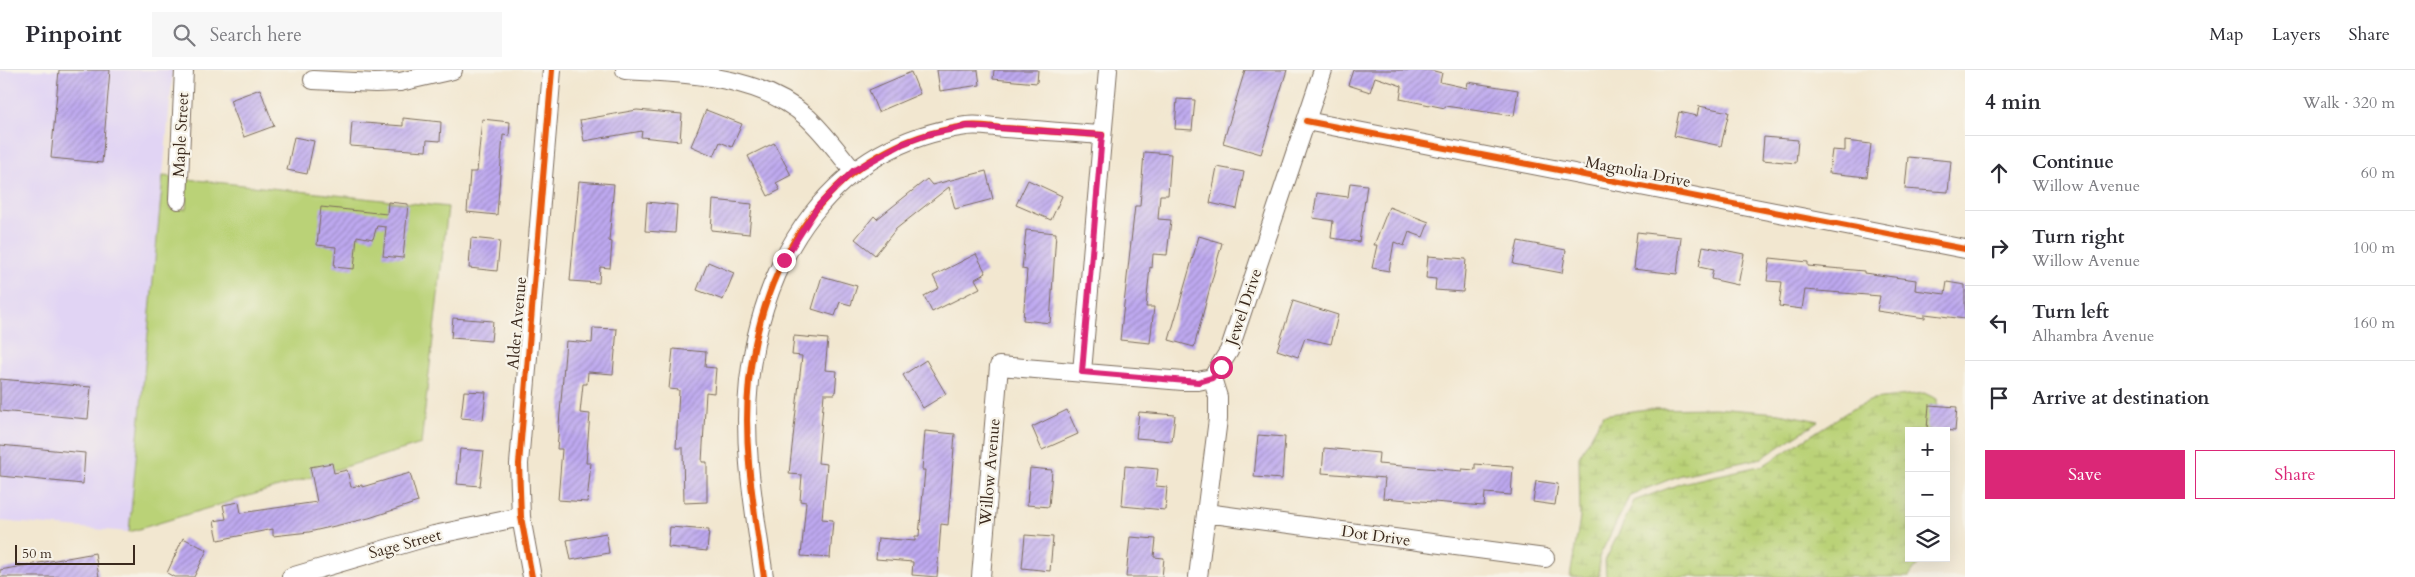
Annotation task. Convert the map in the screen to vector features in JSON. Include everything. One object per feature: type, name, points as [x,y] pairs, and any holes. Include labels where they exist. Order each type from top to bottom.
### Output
[{"type":"street","name":"Maple Street","points":[[178,200],[184,70]]},
{"type":"street","points":[[313,80],[375,83],[400,82],[454,70]]},
{"type":"street","name":"Alder Avenue","points":[[532,577],[521,517],[519,464],[552,70]]},
{"type":"street","points":[[625,70],[663,71],[715,77],[746,84],[780,100],[807,118],[829,140],[853,171]]},
{"type":"street","points":[[1108,70],[1082,372],[1198,382],[1212,378],[1218,397],[1218,419],[1198,577]]},
{"type":"street","name":"Jewel Drive","points":[[1212,378],[1229,351],[1323,70]]},
{"type":"street","name":"Magnolia Drive","points":[[1306,121],[1965,250]]},
{"type":"street","points":[[764,577],[750,474],[748,436],[749,382],[761,319],[784,260],[818,206],[853,171],[902,144],[929,134],[968,126],[1102,135]]},
{"type":"street","name":"Willow Avenue","points":[[981,577],[999,366],[1082,372]]},
{"type":"street","name":"Dot Drive","points":[[1206,513],[1545,558]]},
{"type":"street","name":"Sage Street","points":[[291,577],[434,535],[521,517]]},
{"type":"shaded area","points":[[0,70],[173,70],[129,532],[0,521]]},
{"type":"green space","points":[[163,176],[171,177],[170,209],[186,209],[187,179],[448,207],[421,444],[129,532]]},
{"type":"green space","points":[[1924,393],[1937,399],[1937,407],[1930,427],[1905,427],[1905,562],[1920,562],[1909,577],[1606,577],[1605,561],[1634,501],[1682,483],[1764,465],[1852,409],[1874,399]]},
{"type":"green space","points":[[1715,408],[1779,413],[1819,421],[1762,458],[1681,475],[1630,495],[1599,557],[1599,577],[1570,577],[1580,518],[1579,457],[1603,415],[1647,409]]},
{"type":"building","points":[[59,70],[110,70],[102,163],[51,158]]},
{"type":"building","points":[[937,70],[978,70],[980,85],[940,91]]},
{"type":"building","points":[[994,70],[1038,70],[1037,83],[993,79]]},
{"type":"building","points":[[1245,70],[1287,70],[1261,154],[1223,143]]},
{"type":"building","points":[[1353,70],[1430,70],[1442,73],[1440,82],[1467,88],[1468,82],[1518,90],[1514,116],[1445,106],[1445,108],[1400,99],[1402,86],[1375,77],[1370,92],[1348,85]]},
{"type":"building","points":[[911,72],[920,94],[878,112],[869,90]]},
{"type":"building","points":[[260,89],[274,126],[244,137],[230,100]]},
{"type":"building","points":[[1177,99],[1195,100],[1192,130],[1175,129]]},
{"type":"building","points":[[1699,106],[1729,112],[1721,146],[1674,136],[1679,112],[1697,116]]},
{"type":"building","points":[[637,110],[682,114],[680,141],[641,137],[642,131],[584,141],[580,120]]},
{"type":"building","points":[[706,110],[742,124],[732,147],[720,142],[714,156],[691,146]]},
{"type":"building","points":[[403,118],[441,122],[440,141],[427,140],[426,151],[350,146],[352,122],[403,126]]},
{"type":"building","points":[[482,119],[510,122],[509,136],[503,135],[497,215],[467,212],[470,172],[477,172]]},
{"type":"building","points":[[294,137],[314,141],[307,174],[287,170]]},
{"type":"building","points":[[1764,137],[1798,140],[1796,163],[1762,160]]},
{"type":"building","points":[[1845,141],[1871,144],[1867,177],[1829,173],[1832,150],[1845,151]]},
{"type":"building","points":[[774,143],[791,175],[776,183],[780,190],[768,196],[748,156]]},
{"type":"building","points":[[1144,152],[1171,154],[1168,195],[1160,195],[1158,219],[1171,220],[1167,255],[1153,254],[1152,268],[1150,267],[1146,307],[1154,307],[1150,343],[1120,340],[1135,206],[1140,206]]},
{"type":"building","points":[[1908,157],[1951,161],[1948,192],[1905,189]]},
{"type":"building","points":[[1217,167],[1244,172],[1237,209],[1210,203]]},
{"type":"building","points":[[986,171],[993,199],[955,209],[949,187],[896,229],[875,255],[855,239],[874,216],[877,219],[927,179],[932,185]]},
{"type":"building","points":[[1028,180],[1062,196],[1051,220],[1016,205]]},
{"type":"building","points":[[579,181],[614,184],[609,241],[612,242],[610,268],[600,267],[599,283],[570,281]]},
{"type":"building","points":[[1350,183],[1367,185],[1359,242],[1331,238],[1333,221],[1313,218],[1317,193],[1348,197]]},
{"type":"building","points":[[713,200],[752,204],[749,234],[711,230]]},
{"type":"building","points":[[388,202],[408,204],[403,258],[383,256],[386,227],[377,226],[373,239],[357,236],[354,269],[334,267],[336,247],[317,245],[321,207],[387,214]]},
{"type":"building","points":[[647,202],[677,205],[675,233],[645,231]]},
{"type":"building","points":[[1389,207],[1429,222],[1423,237],[1409,232],[1404,246],[1394,242],[1389,271],[1372,268],[1377,245],[1374,245]]},
{"type":"building","points":[[1026,230],[1056,233],[1050,323],[1023,320],[1027,270],[1022,269]]},
{"type":"building","points":[[1637,232],[1681,237],[1677,274],[1633,269]]},
{"type":"building","points":[[1199,236],[1222,243],[1194,347],[1169,340]]},
{"type":"building","points":[[471,238],[500,241],[497,271],[469,268]]},
{"type":"building","points":[[1518,241],[1566,250],[1562,273],[1513,264]]},
{"type":"building","points":[[1703,246],[1744,254],[1738,285],[1711,279],[1713,270],[1699,267]]},
{"type":"building","points":[[976,254],[986,273],[975,279],[980,288],[932,312],[924,296],[939,288],[933,276]]},
{"type":"building","points":[[1428,256],[1466,259],[1463,292],[1435,290],[1436,279],[1426,278]]},
{"type":"building","points":[[1770,258],[1808,262],[1808,266],[1864,271],[1864,273],[1916,280],[1915,290],[1945,294],[1947,282],[1965,285],[1965,319],[1925,314],[1925,318],[1877,311],[1880,296],[1805,290],[1802,309],[1779,306],[1782,282],[1767,281]]},
{"type":"building","points":[[708,262],[734,273],[723,300],[697,290]]},
{"type":"building","points":[[822,276],[857,286],[851,305],[840,302],[835,316],[812,309]]},
{"type":"building","points":[[1293,301],[1338,315],[1331,344],[1305,338],[1298,357],[1277,350]]},
{"type":"building","points":[[453,318],[493,321],[491,341],[451,338]]},
{"type":"building","points":[[593,328],[617,329],[613,374],[588,372],[587,384],[583,384],[580,413],[590,414],[586,463],[591,463],[587,502],[558,500],[562,449],[557,449],[566,341],[592,343]]},
{"type":"building","points":[[794,336],[828,339],[825,370],[837,371],[835,394],[824,394],[818,463],[827,464],[822,519],[833,520],[830,558],[801,556],[806,502],[800,501],[802,475],[789,474],[802,356],[792,355]]},
{"type":"building","points":[[673,349],[706,352],[705,367],[716,368],[714,393],[706,392],[702,462],[707,462],[707,502],[684,503],[683,448],[676,448],[679,390],[669,389]]},
{"type":"building","points":[[926,360],[946,394],[923,408],[903,375]]},
{"type":"building","points":[[0,379],[91,387],[88,419],[0,411]]},
{"type":"building","points":[[464,391],[486,392],[483,420],[461,418]]},
{"type":"building","points":[[1929,405],[1957,407],[1955,431],[1950,431],[1950,427],[1927,427]]},
{"type":"building","points":[[1067,410],[1078,434],[1042,450],[1032,427]]},
{"type":"building","points":[[1139,412],[1175,415],[1172,441],[1136,438]]},
{"type":"building","points":[[925,431],[955,434],[948,525],[941,524],[937,577],[912,575],[913,562],[876,559],[878,538],[915,541],[915,536],[919,536],[925,470],[922,470]]},
{"type":"building","points":[[1258,435],[1285,437],[1282,479],[1254,477]]},
{"type":"building","points":[[0,445],[85,453],[83,484],[0,476]]},
{"type":"building","points":[[1324,448],[1379,453],[1378,464],[1462,471],[1462,469],[1475,470],[1475,464],[1513,467],[1511,495],[1485,493],[1484,506],[1383,498],[1385,478],[1322,473]]},
{"type":"building","points":[[460,449],[484,451],[480,486],[457,484]]},
{"type":"building","points":[[332,463],[334,473],[347,470],[351,487],[362,485],[362,487],[410,473],[418,502],[369,518],[309,532],[273,536],[273,529],[218,540],[214,521],[226,519],[223,505],[239,502],[241,513],[317,502],[310,467]]},
{"type":"building","points":[[1125,466],[1158,469],[1156,486],[1167,487],[1165,510],[1122,506]]},
{"type":"building","points":[[1030,468],[1052,470],[1049,507],[1027,505]]},
{"type":"building","points":[[1536,481],[1558,484],[1555,505],[1533,502]]},
{"type":"building","points":[[670,527],[709,530],[707,551],[668,547]]},
{"type":"building","points":[[606,533],[609,553],[571,560],[567,540]]},
{"type":"building","points":[[1025,535],[1053,537],[1050,571],[1022,568]]},
{"type":"building","points":[[1130,537],[1156,539],[1154,557],[1164,558],[1162,577],[1126,577]]},
{"type":"building","points":[[183,538],[207,550],[194,577],[174,577],[167,573]]},
{"type":"building","points":[[95,553],[99,577],[0,577],[0,570]]},
{"type":"cycle path","points":[[532,577],[521,517],[519,464],[552,70]]},
{"type":"cycle path","points":[[1306,121],[1965,249]]},
{"type":"cycle path","points":[[764,577],[748,455],[747,405],[749,381],[757,335],[770,291],[789,250],[813,213],[842,182],[878,156],[919,137],[975,125],[1102,135]]},
{"type":"route","points":[[784,260],[818,206],[853,171],[902,144],[929,134],[968,126],[1102,135],[1082,372],[1198,382],[1212,378],[1221,367]]}]
